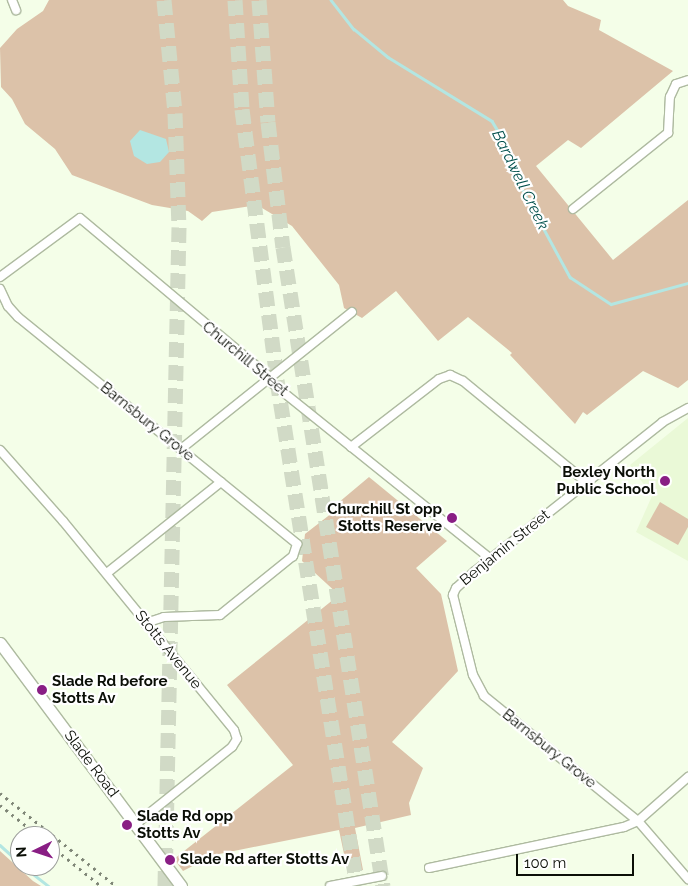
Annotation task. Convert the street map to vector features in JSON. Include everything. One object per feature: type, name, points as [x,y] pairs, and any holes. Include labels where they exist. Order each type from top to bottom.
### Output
[{"type":"main road","name":"Slade Road","points":[[0,642],[181,886]]},
{"type":"street","points":[[12,0],[16,10]]},
{"type":"street","points":[[573,209],[668,133],[670,97],[676,84],[688,80]]},
{"type":"street","name":"Churchill Street","points":[[0,277],[80,218],[351,447],[490,559]]},
{"type":"street","name":"Barnsbury Grove","points":[[0,289],[8,306],[18,316],[297,544],[296,550],[220,615],[164,617],[145,623]]},
{"type":"street","points":[[181,449],[352,312]]},
{"type":"street","points":[[351,447],[439,379],[450,375],[477,392],[586,482]]},
{"type":"street","name":"Benjamin Street","points":[[453,595],[460,584],[586,482],[679,412],[688,408]]},
{"type":"street","name":"Stotts Avenue","points":[[0,450],[107,573],[145,623],[234,730],[237,739],[232,747],[136,824]]},
{"type":"street","points":[[107,573],[221,482]]},
{"type":"street","name":"Barnsbury Grove","points":[[453,595],[473,675],[484,696],[638,821],[688,879]]},
{"type":"street","points":[[429,868],[564,841],[638,821],[688,778]]},
{"type":"street","points":[[330,886],[382,876]]},
{"type":"shaded area","points":[[49,0],[563,0],[568,6],[601,20],[599,30],[673,71],[581,148],[568,140],[536,166],[613,260],[688,200],[688,380],[678,388],[643,371],[587,415],[583,412],[575,424],[510,355],[512,353],[468,317],[438,341],[396,291],[362,318],[344,308],[339,285],[292,226],[257,205],[212,212],[202,221],[188,211],[152,205],[72,175],[55,149],[25,124],[12,99],[1,87],[0,48],[17,29],[43,11]]},
{"type":"shaded area","name":"Bexley North Public School","points":[[688,418],[688,561],[636,532],[652,496],[630,465]]},
{"type":"shaded area","points":[[369,477],[447,541],[416,568],[441,594],[458,671],[392,742],[423,768],[409,803],[411,815],[355,828],[363,870],[348,873],[339,830],[214,855],[183,871],[174,859],[293,765],[227,685],[339,595],[302,561],[305,534],[341,506],[338,503]]},
{"type":"shaded area","points":[[660,502],[688,519],[688,527],[678,545],[646,527]]},
{"type":"shaded area","points":[[0,851],[10,860],[10,876],[28,876],[41,886],[0,886]]},
{"type":"water","points":[[140,130],[166,139],[169,152],[160,162],[147,164],[134,156],[130,141]]},
{"type":"waterway","name":"Bardwell Creek","points":[[331,0],[354,29],[388,57],[492,121],[508,148],[520,185],[570,277],[611,304],[688,283]]},
{"type":"waterway","points":[[0,845],[10,854]]},
{"type":"waterway","points":[[36,876],[49,886]]},
{"type":"tunnel","points":[[164,0],[175,113],[179,227],[165,886]]},
{"type":"tunnel","points":[[235,0],[242,109],[277,380],[357,886]]},
{"type":"tunnel","points":[[259,0],[268,122],[283,247],[383,886]]},
{"type":"railway","points":[[0,793],[116,886]]},
{"type":"railway","points":[[0,805],[26,826]]},
{"type":"railway","points":[[60,853],[101,886]]},
{"type":"place","name":"Bexley North Public School","points":[[665,481]]},
{"type":"place","name":"Churchill St opp Stotts Reserve","points":[[452,518]]},
{"type":"place","name":"Slade Rd before Stotts Av","points":[[42,690]]},
{"type":"place","name":"Slade Rd opp Stotts Av","points":[[127,825]]},
{"type":"place","name":"Slade Rd after Stotts Av","points":[[170,860]]}]
